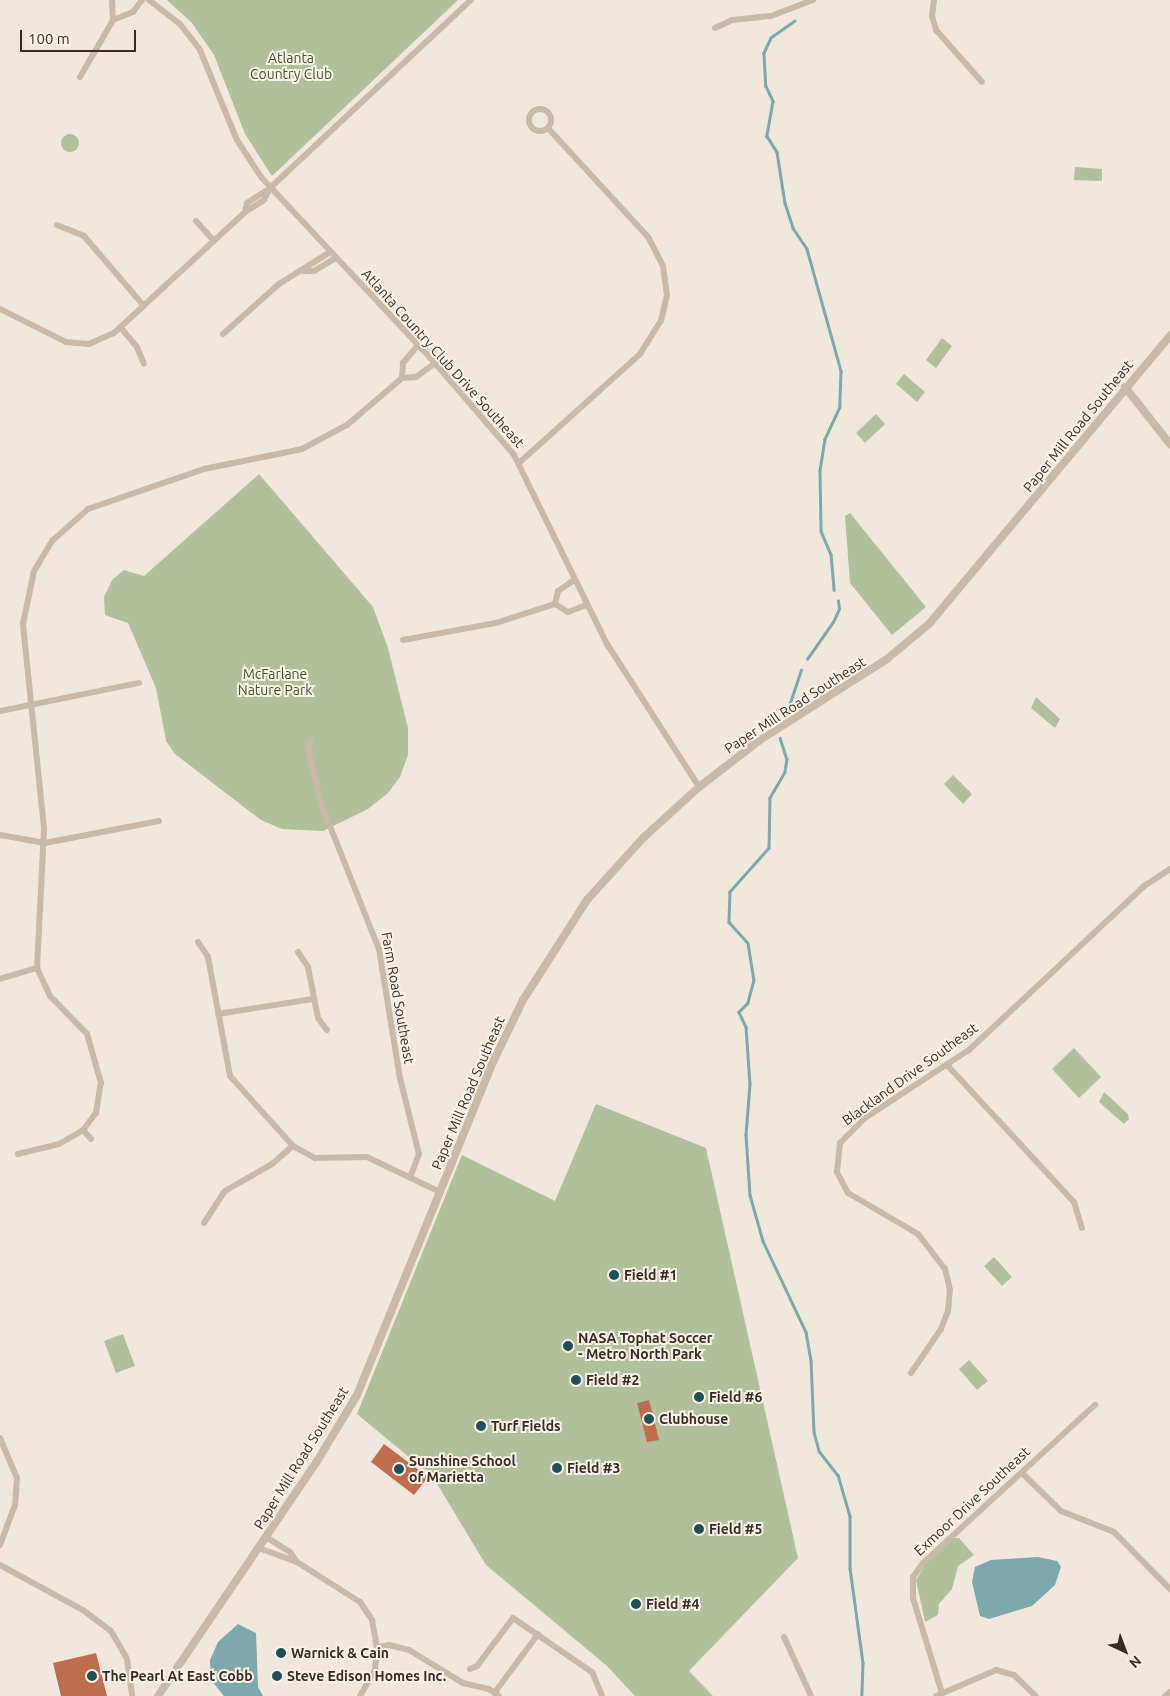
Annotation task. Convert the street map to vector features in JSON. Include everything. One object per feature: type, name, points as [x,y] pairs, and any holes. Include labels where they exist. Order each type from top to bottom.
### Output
[{"type":"street","points":[[80,77],[113,20],[112,0]]},
{"type":"street","points":[[113,20],[133,12],[142,0]]},
{"type":"street","name":"Atlanta Country Club Drive Southeast","points":[[149,0],[180,24],[200,50],[237,140],[270,188],[435,364],[520,463],[586,605],[624,673],[698,787]]},
{"type":"street","points":[[0,308],[55,338],[78,344],[104,339],[121,328],[245,212],[264,200],[270,188],[471,0]]},
{"type":"street","points":[[715,28],[732,20],[771,16],[813,0]]},
{"type":"street","points":[[934,0],[932,16],[936,30],[982,82]]},
{"type":"street","points":[[520,463],[640,354],[661,321],[666,295],[663,266],[650,238],[548,128]]},
{"type":"street","points":[[196,221],[214,240]]},
{"type":"street","points":[[58,225],[84,236],[144,306]]},
{"type":"street","points":[[223,334],[279,284],[304,271],[330,252]]},
{"type":"street","points":[[304,271],[314,271],[336,258]]},
{"type":"street","points":[[121,328],[137,347],[144,364]]},
{"type":"street","name":"Paper Mill Road Southeast","points":[[158,1696],[259,1548],[357,1395],[512,1019],[562,936],[622,859],[698,787],[760,740],[868,672],[918,634],[956,594],[1125,387],[1170,336]]},
{"type":"street","points":[[402,378],[403,364],[418,346]]},
{"type":"street","points":[[18,1154],[59,1144],[83,1130],[96,1113],[101,1092],[95,1055],[87,1034],[50,996],[37,968],[45,843],[42,783],[23,624],[26,595],[41,557],[74,519],[105,501],[157,483],[302,449],[347,424],[402,378],[416,377],[435,364]]},
{"type":"street","points":[[1125,387],[1170,444]]},
{"type":"street","points":[[555,604],[558,591],[574,580]]},
{"type":"street","points":[[403,640],[496,623],[555,604],[568,612],[586,605]]},
{"type":"street","points":[[0,712],[139,683]]},
{"type":"street","name":"Farm Road Southeast","points":[[311,740],[308,749],[322,806],[379,949],[400,1078],[419,1154],[410,1178]]},
{"type":"street","points":[[0,835],[45,843],[159,821]]},
{"type":"street","name":"Blackland Drive Southeast","points":[[911,1373],[941,1329],[948,1310],[950,1290],[945,1269],[918,1234],[848,1193],[839,1179],[836,1162],[840,1143],[855,1126],[947,1065],[994,1027],[1144,886],[1170,869]]},
{"type":"street","points":[[198,942],[208,957],[230,1076],[293,1146],[315,1158],[366,1156],[440,1192]]},
{"type":"street","points":[[298,952],[308,967],[318,1018],[327,1030]]},
{"type":"street","points":[[0,979],[37,968]]},
{"type":"street","points":[[218,1014],[313,999]]},
{"type":"street","points":[[947,1065],[1074,1202],[1082,1228]]},
{"type":"street","points":[[83,1130],[91,1139]]},
{"type":"street","points":[[204,1223],[225,1191],[272,1164],[293,1146]]},
{"type":"street","name":"Exmoor Drive Southeast","points":[[939,1694],[913,1598],[913,1577],[923,1563],[1095,1405]]},
{"type":"street","points":[[0,1438],[17,1478],[15,1505],[0,1545]]},
{"type":"street","points":[[1022,1473],[1054,1507],[1114,1532],[1170,1589]]},
{"type":"street","points":[[266,1537],[290,1552],[297,1562]]},
{"type":"street","points":[[259,1548],[297,1562],[360,1602],[372,1620],[377,1647],[375,1670],[360,1696]]},
{"type":"street","points":[[0,1565],[83,1610],[111,1631],[127,1659],[133,1694]]},
{"type":"street","points":[[470,1669],[477,1666],[513,1618],[592,1672],[602,1696]]},
{"type":"street","points":[[377,1647],[409,1650],[463,1683],[497,1694],[538,1634]]},
{"type":"street","points":[[784,1637],[811,1696]]},
{"type":"street","points":[[939,1694],[996,1670],[1014,1675],[1036,1696]]},
{"type":"street","points":[[1165,1696],[1170,1692]]},
{"type":"green space","name":"Atlanta Country Club","points":[[167,0],[458,0],[272,176],[245,134],[214,55],[192,23]]},
{"type":"green space","points":[[70,134],[76,137],[79,143],[76,149],[70,152],[64,149],[61,143],[64,137]]},
{"type":"green space","points":[[1075,167],[1102,169],[1102,181],[1074,180]]},
{"type":"green space","points":[[942,338],[952,346],[936,368],[926,360]]},
{"type":"green space","points":[[904,374],[925,392],[917,402],[896,384]]},
{"type":"green space","points":[[876,414],[885,424],[865,443],[856,433]]},
{"type":"green space","name":"McFarlane Nature Park","points":[[259,474],[373,607],[388,648],[408,728],[408,755],[400,777],[388,793],[368,809],[323,831],[282,829],[261,820],[175,754],[166,741],[156,688],[128,623],[105,615],[104,597],[112,580],[124,570],[144,576]]},
{"type":"green space","points":[[850,513],[926,607],[892,635],[850,583],[845,516]]},
{"type":"green space","points":[[1036,697],[1060,719],[1055,728],[1031,708]]},
{"type":"green space","points":[[953,775],[972,794],[963,804],[944,784]]},
{"type":"green space","points":[[1074,1048],[1101,1077],[1079,1098],[1052,1069]]},
{"type":"green space","points":[[1104,1092],[1128,1114],[1129,1119],[1124,1124],[1099,1102]]},
{"type":"green space","name":"NASA Tophat Soccer - Metro North Park","points":[[596,1104],[706,1148],[798,1558],[689,1671],[713,1696],[635,1696],[607,1666],[486,1565],[433,1477],[357,1414],[462,1155],[555,1201]]},
{"type":"green space","points":[[994,1257],[1012,1277],[1002,1286],[984,1266]]},
{"type":"green space","points":[[123,1334],[135,1366],[116,1373],[104,1341]]},
{"type":"green space","points":[[969,1360],[988,1381],[977,1390],[959,1369]]},
{"type":"green space","points":[[954,1538],[959,1538],[974,1555],[958,1566],[952,1589],[939,1604],[938,1615],[925,1622],[916,1580],[925,1565]]},
{"type":"water","points":[[1038,1557],[1057,1561],[1061,1567],[1055,1585],[1032,1606],[989,1619],[980,1616],[972,1582],[975,1567],[991,1560]]},
{"type":"water","points":[[238,1624],[256,1633],[258,1687],[263,1696],[224,1696],[211,1680],[210,1660],[218,1642]]},
{"type":"building","name":"Clubhouse","points":[[649,1400],[659,1440],[647,1442],[637,1403]]},
{"type":"building","name":"Sunshine School of Marietta","points":[[384,1444],[428,1477],[414,1495],[371,1462]]},
{"type":"building","points":[[96,1653],[107,1696],[61,1696],[53,1663]]},
{"type":"waterway","points":[[795,21],[771,38],[764,53],[766,86],[773,101],[767,136],[777,152],[785,203],[793,228],[807,249],[841,371],[840,407],[825,439],[820,471],[821,531],[831,554],[834,590]]},
{"type":"waterway","points":[[807,659],[833,622],[839,609],[838,601]]},
{"type":"waterway","points":[[787,712],[801,670]]},
{"type":"waterway","points":[[780,738],[787,759],[785,772],[770,798],[769,848],[730,892],[729,922],[748,943],[754,980],[748,1003],[739,1012],[746,1027],[750,1084],[746,1135],[750,1195],[763,1241],[806,1332],[811,1360],[814,1432],[819,1451],[838,1475],[850,1516],[850,1568],[863,1663],[862,1696]]},
{"type":"place","name":"Field #1","points":[[614,1275]]},
{"type":"place","name":"NASA Tophat Soccer - Metro North Park","points":[[568,1346]]},
{"type":"place","name":"Field #2","points":[[576,1380]]},
{"type":"place","name":"Field #6","points":[[699,1397]]},
{"type":"place","name":"Clubhouse","points":[[649,1419]]},
{"type":"place","name":"Turf Fields","points":[[481,1426]]},
{"type":"place","name":"Field #3","points":[[557,1468]]},
{"type":"place","name":"Sunshine School of Marietta","points":[[399,1469]]},
{"type":"place","name":"Field #5","points":[[699,1529]]},
{"type":"place","name":"Field #4","points":[[636,1604]]},
{"type":"place","name":"Warnick & Cain","points":[[281,1653]]},
{"type":"place","name":"The Pearl At East Cobb","points":[[92,1676]]},
{"type":"place","name":"Steve Edison Homes Inc.","points":[[277,1676]]}]
